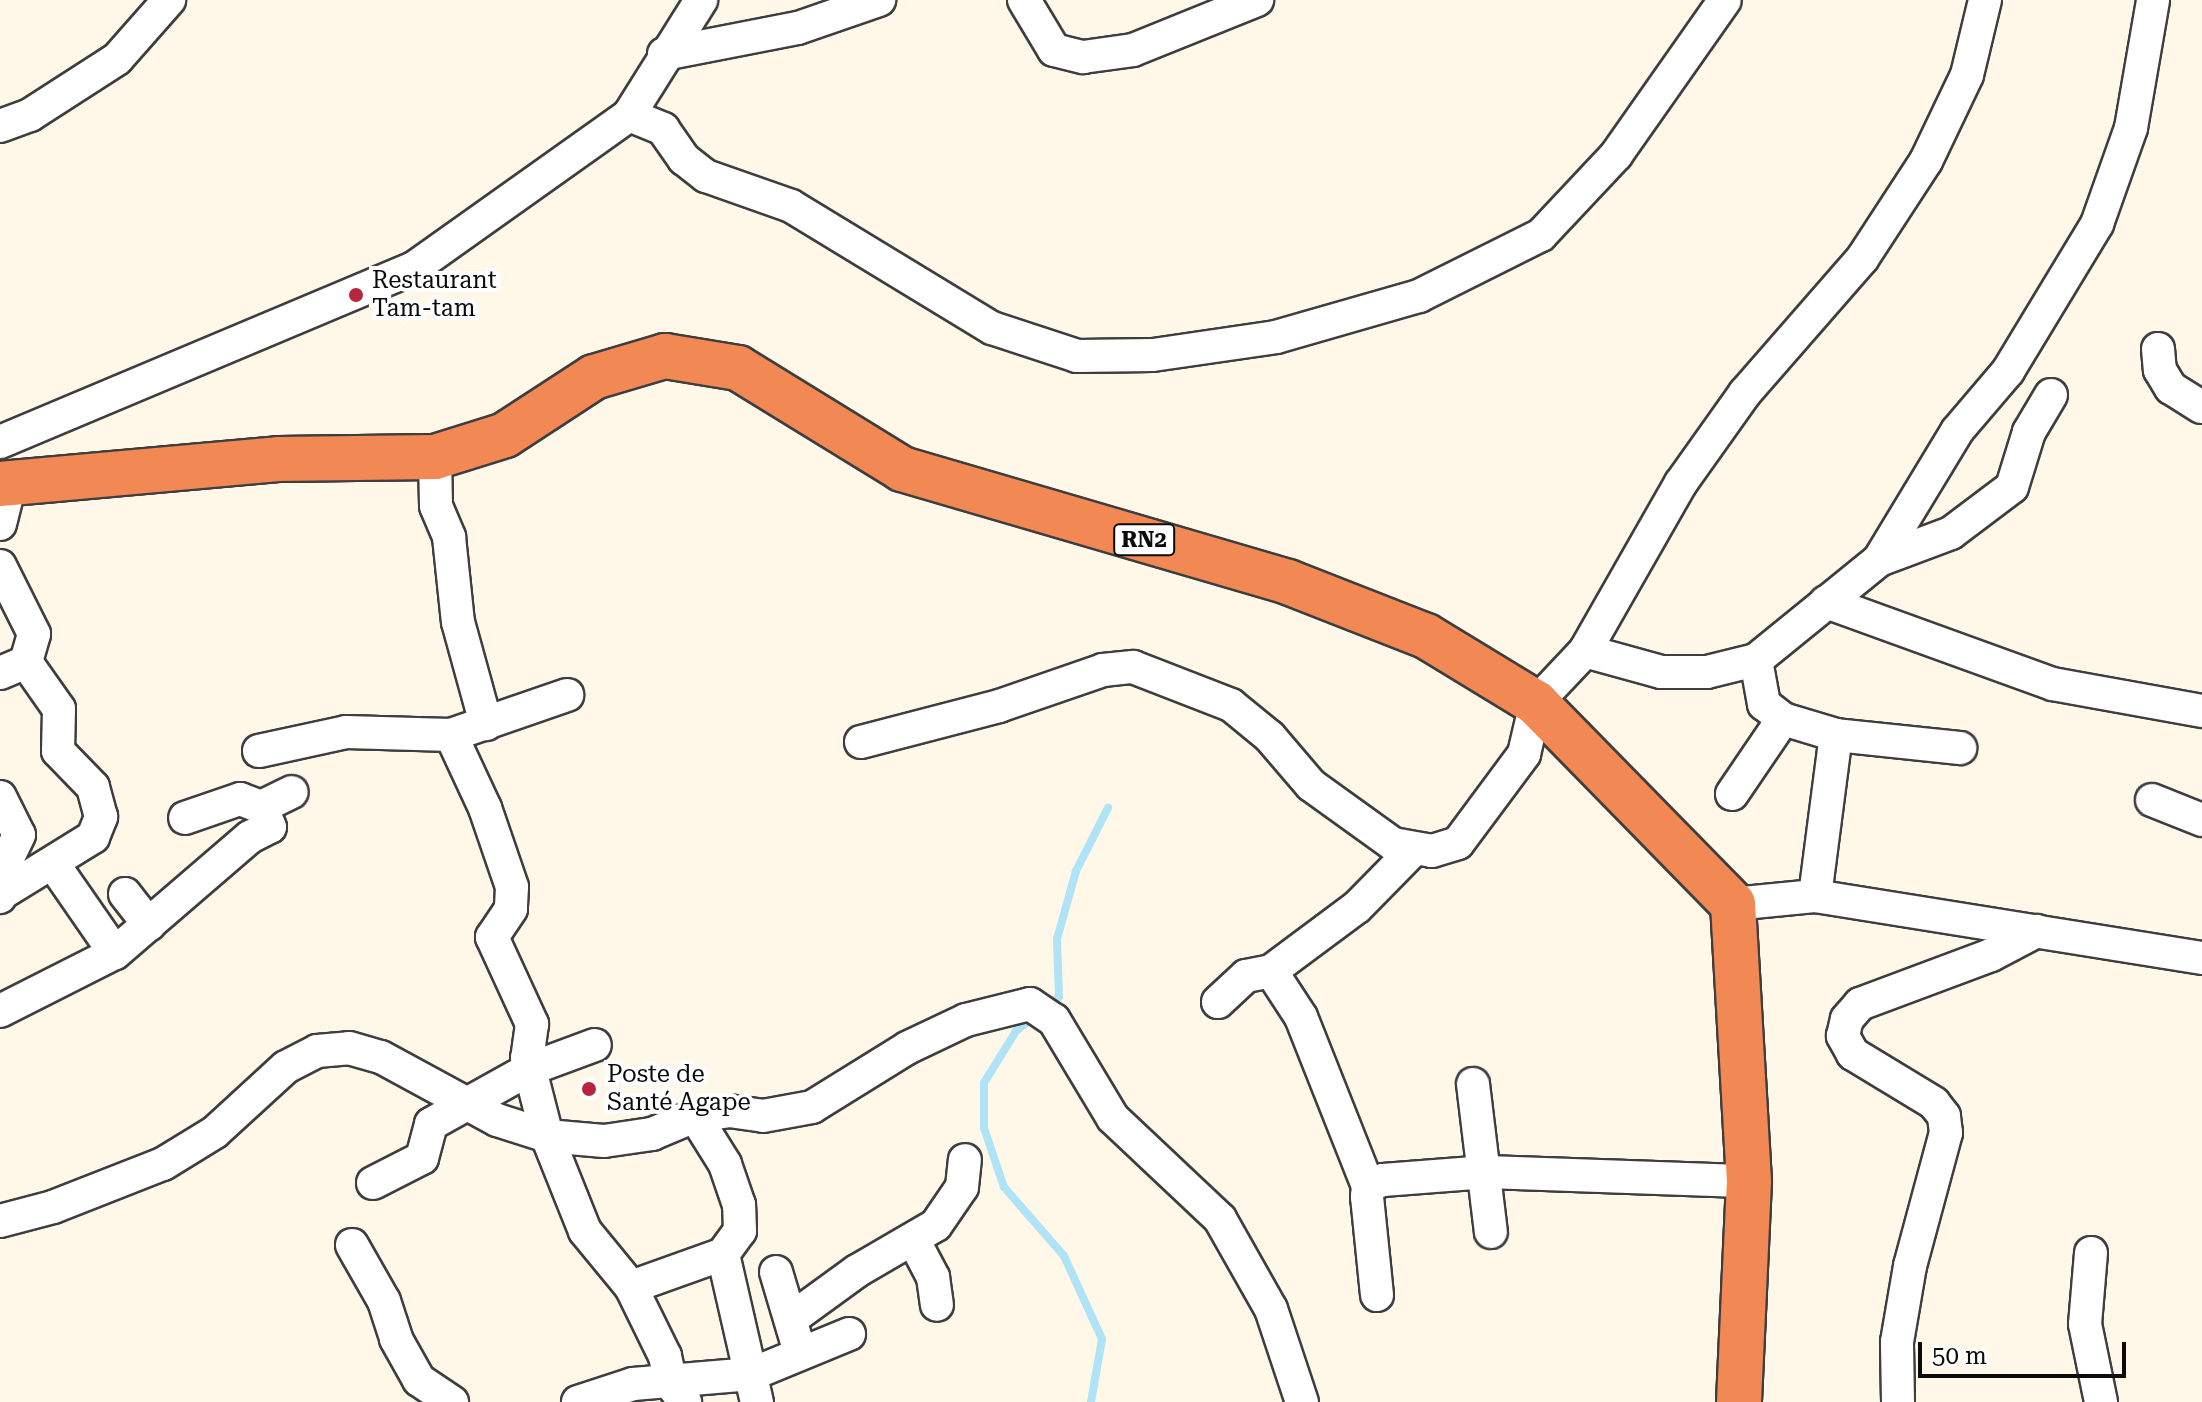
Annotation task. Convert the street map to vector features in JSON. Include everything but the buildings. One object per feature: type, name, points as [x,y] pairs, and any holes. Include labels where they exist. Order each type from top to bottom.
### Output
[{"type":"highway","name":"RN2","points":[[3,497],[278,459],[435,457],[505,435],[594,377],[665,356],[738,368],[902,469],[1288,582],[1426,636],[1536,703],[1733,904]]},
{"type":"highway","points":[[1733,904],[1749,1181],[1739,1402]]},
{"type":"street","points":[[0,126],[30,115],[117,59],[169,0]]},
{"type":"street","points":[[0,442],[414,268],[629,115],[664,54],[701,0]]},
{"type":"street","points":[[664,54],[798,28],[879,0]]},
{"type":"street","points":[[1024,0],[1054,50],[1083,57],[1133,50],[1257,0]]},
{"type":"street","points":[[629,115],[663,129],[684,159],[706,176],[791,206],[992,328],[1077,356],[1153,355],[1276,337],[1419,296],[1541,235],[1616,155],[1725,0]]},
{"type":"street","points":[[861,742],[999,706],[1103,670],[1133,667],[1231,705],[1270,737],[1311,785],[1393,844],[1412,851],[1458,843],[1524,754],[1536,703],[1585,651],[1681,483],[1745,393],[1862,259],[1926,161],[1967,75],[1985,0]]},
{"type":"street","points":[[1879,560],[1957,431],[2008,371],[2097,224],[2131,128],[2153,0]]},
{"type":"street","points":[[2158,349],[2160,370],[2171,388],[2202,407]]},
{"type":"street","points":[[1585,651],[1661,672],[1707,672],[1756,660],[1879,560],[1951,533],[2012,487],[2029,432],[2051,395]]},
{"type":"street","points":[[435,457],[436,506],[449,537],[458,622],[486,724]]},
{"type":"street","points":[[0,566],[34,634],[13,667],[59,709],[58,751],[93,787],[101,817],[93,837],[54,865],[2,895]]},
{"type":"street","points":[[1826,602],[2053,684],[2202,711]]},
{"type":"street","points":[[1756,660],[1764,704],[1783,719],[1836,735],[1960,748]]},
{"type":"street","points":[[259,751],[346,732],[451,735],[567,695]]},
{"type":"street","points":[[1732,794],[1783,719]]},
{"type":"street","points":[[451,735],[485,808],[512,887],[511,909],[492,937],[532,1024],[530,1069],[547,1136],[585,1231],[631,1287],[665,1356],[678,1393]]},
{"type":"street","points":[[1815,896],[1836,735]]},
{"type":"street","points":[[261,807],[292,792]]},
{"type":"street","points":[[0,797],[19,835],[8,858],[2,895]]},
{"type":"street","points":[[0,1011],[115,953],[250,837],[268,832],[261,807],[252,800],[228,800],[185,818]]},
{"type":"street","points":[[2152,800],[2202,820]]},
{"type":"street","points":[[1218,1002],[1246,976],[1271,971],[1357,907],[1412,851]]},
{"type":"street","points":[[54,865],[115,953]]},
{"type":"street","points":[[125,894],[149,925]]},
{"type":"street","points":[[1733,904],[1815,896],[2202,958]]},
{"type":"street","points":[[1898,1402],[1897,1342],[1910,1266],[1946,1133],[1944,1116],[1934,1103],[1853,1054],[1843,1036],[1847,1019],[1860,1004],[1978,961],[2037,931]]},
{"type":"street","points":[[1271,971],[1301,1017],[1368,1186],[1377,1295]]},
{"type":"street","points":[[0,1221],[53,1207],[163,1164],[215,1132],[286,1067],[317,1051],[349,1048],[381,1057],[497,1120],[547,1136],[604,1141],[652,1134],[695,1116],[729,1111],[763,1116],[812,1107],[919,1043],[966,1020],[1042,1012],[1113,1118],[1220,1219],[1271,1309],[1302,1402]]},
{"type":"street","points":[[373,1183],[415,1165],[422,1158],[431,1124],[530,1069],[595,1045]]},
{"type":"street","points":[[1473,1084],[1487,1172],[1491,1232]]},
{"type":"street","points":[[631,1287],[723,1254],[740,1231],[739,1205],[725,1164],[695,1116]]},
{"type":"street","points":[[791,1319],[857,1271],[914,1241],[936,1225],[962,1187],[965,1160]]},
{"type":"street","points":[[1368,1186],[1383,1180],[1487,1172],[1749,1181]]},
{"type":"street","points":[[914,1241],[933,1277],[937,1305]]},
{"type":"street","points":[[352,1245],[384,1301],[396,1339],[419,1380],[452,1402]]},
{"type":"street","points":[[2091,1253],[2085,1324],[2101,1402]]},
{"type":"street","points":[[723,1254],[754,1388]]},
{"type":"street","points":[[776,1272],[801,1353]]},
{"type":"street","points":[[578,1402],[633,1384],[678,1393],[754,1388],[801,1353],[849,1334]]},
{"type":"waterway","points":[[1046,1007],[1059,997],[1057,939],[1076,871],[1108,808]]},
{"type":"waterway","points":[[1036,1015],[1016,1031],[984,1083],[984,1128],[1004,1187],[1064,1256],[1102,1339],[1091,1402]]},
{"type":"place","name":"Restaurant Tam-tam","points":[[356,295]]},
{"type":"place","name":"Poste de Santé Agape","points":[[589,1089]]}]
